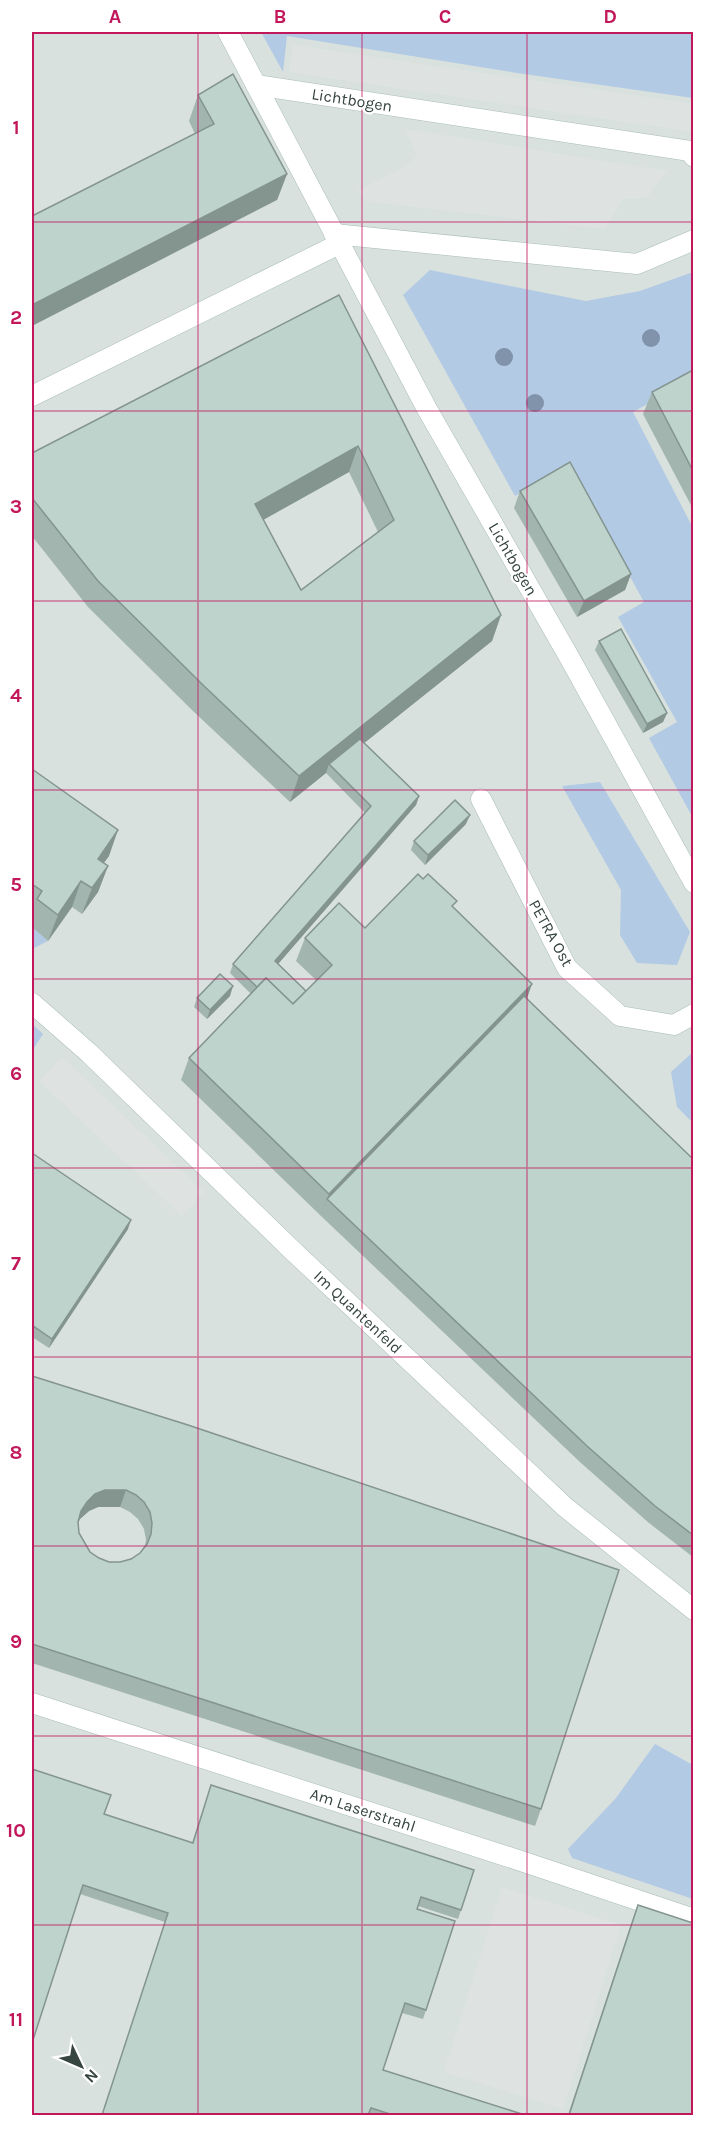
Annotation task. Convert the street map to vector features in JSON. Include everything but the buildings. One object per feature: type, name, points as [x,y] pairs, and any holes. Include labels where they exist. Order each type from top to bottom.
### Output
[{"type":"lane","name":"Lichtbogen","points":[[228,32],[427,409],[568,655],[693,883]]},
{"type":"lane","name":"Lichtbogen","points":[[256,85],[690,151],[693,157]]},
{"type":"lane","points":[[32,396],[336,239],[637,264],[693,240]]},
{"type":"lane","name":"PETRA Ost","points":[[481,799],[567,968],[620,1016],[674,1025],[693,1014]]},
{"type":"lane","name":"Im Quantenfeld","points":[[32,1003],[89,1053],[292,1250],[564,1507],[693,1610]]},
{"type":"lane","name":"Am Laserstrahl","points":[[32,1703],[693,1919]]},
{"type":"shaded area","points":[[32,32],[693,32],[693,2115],[32,2115]]},
{"type":"shaded area","points":[[261,32],[693,32],[693,98],[287,36],[283,72]]},
{"type":"shaded area","points":[[293,45],[693,104],[693,132],[289,72]]},
{"type":"shaded area","points":[[405,129],[667,171],[646,198],[623,199],[605,229],[365,201],[358,190],[404,168],[417,156]]},
{"type":"shaded area","points":[[430,270],[586,301],[640,291],[693,272],[693,379],[633,412],[693,528],[693,818],[649,738],[677,722],[618,617],[644,602],[569,466],[515,496],[403,295]]},
{"type":"shaded area","points":[[600,782],[690,932],[677,965],[637,963],[620,935],[621,890],[562,786]]},
{"type":"shaded area","points":[[32,927],[48,941],[32,949]]},
{"type":"shaded area","points":[[32,1024],[43,1034],[32,1051]]},
{"type":"shaded area","points":[[693,1052],[693,1123],[677,1107],[671,1072]]},
{"type":"shaded area","points":[[62,1057],[204,1192],[182,1216],[39,1081]]},
{"type":"shaded area","points":[[655,1744],[693,1765],[693,1899],[572,1858],[568,1849],[616,1798]]},
{"type":"shaded area","points":[[502,1887],[621,1925],[563,2109],[444,2072]]}]
